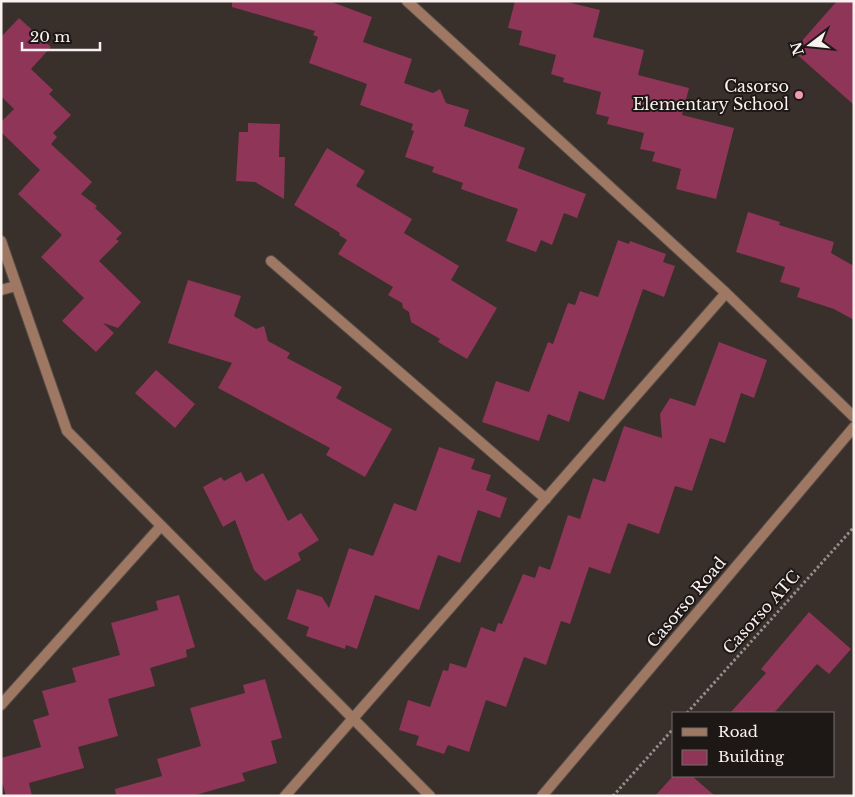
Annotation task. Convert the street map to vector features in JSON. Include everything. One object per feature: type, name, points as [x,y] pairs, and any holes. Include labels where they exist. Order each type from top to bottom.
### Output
[{"type":"street","points":[[407,1],[726,293],[854,417]]},
{"type":"street","points":[[1,241],[68,431],[430,796]]},
{"type":"street","points":[[271,261],[546,499]]},
{"type":"street","points":[[1,290],[16,286]]},
{"type":"street","points":[[285,796],[726,293]]},
{"type":"street","name":"Casorso Road","points":[[542,796],[854,427]]},
{"type":"street","points":[[1,705],[161,526]]},
{"type":"path","name":"Casorso ATC","points":[[688,712],[854,527]]},
{"type":"path","points":[[613,796],[672,730]]},
{"type":"building","points":[[232,1],[329,1],[372,17],[363,42],[412,59],[404,83],[433,93],[440,89],[446,103],[469,110],[464,126],[525,148],[518,168],[586,194],[577,218],[564,213],[552,245],[541,240],[536,252],[506,241],[518,209],[461,189],[463,183],[432,172],[434,167],[405,157],[414,131],[411,130],[413,124],[360,105],[367,84],[309,63],[318,37],[313,35],[315,31],[232,7]]},
{"type":"building","points":[[515,1],[563,1],[600,10],[593,37],[644,50],[638,75],[689,88],[682,115],[734,128],[716,199],[676,189],[681,169],[652,161],[655,152],[640,149],[644,133],[607,124],[609,117],[596,114],[601,92],[563,82],[564,78],[551,74],[556,55],[519,45],[522,31],[508,28]]},
{"type":"building","points":[[837,1],[854,1],[854,105],[793,51]]},
{"type":"building","points":[[19,18],[51,47],[31,69],[53,90],[49,94],[71,115],[53,133],[57,137],[51,144],[92,182],[81,194],[97,206],[95,208],[122,233],[116,239],[119,241],[99,261],[141,302],[118,328],[103,323],[114,333],[96,352],[62,321],[84,298],[41,257],[62,235],[18,194],[40,170],[1,132],[1,122],[14,109],[1,96],[1,37]]},
{"type":"building","points":[[248,123],[280,124],[279,157],[285,157],[284,199],[255,182],[236,181],[239,132],[248,132]]},
{"type":"building","points":[[327,148],[365,171],[356,186],[412,219],[404,233],[459,266],[451,280],[497,308],[467,359],[438,342],[440,339],[411,322],[409,312],[403,308],[402,303],[388,295],[393,287],[338,254],[347,240],[339,235],[340,233],[294,205]]},
{"type":"building","points":[[748,212],[780,222],[779,225],[834,242],[831,253],[854,266],[854,320],[834,309],[797,297],[800,288],[780,282],[785,267],[736,252]]},
{"type":"building","points":[[618,240],[629,244],[630,241],[666,254],[663,262],[675,266],[664,297],[643,289],[604,400],[579,391],[569,422],[548,414],[539,441],[482,422],[496,381],[529,392],[548,342],[553,344],[568,303],[575,305],[580,291],[598,297]]},
{"type":"building","points":[[188,280],[241,296],[234,316],[256,329],[264,326],[268,341],[290,353],[287,358],[342,387],[336,398],[392,429],[365,477],[326,455],[330,448],[218,388],[232,363],[168,343]]},
{"type":"building","points":[[719,342],[767,360],[754,398],[741,393],[725,443],[710,438],[692,491],[675,486],[659,534],[628,523],[610,574],[589,567],[570,624],[561,621],[546,665],[524,657],[506,707],[486,700],[469,752],[448,745],[444,754],[416,745],[419,736],[399,730],[408,700],[430,707],[443,670],[448,671],[450,663],[466,668],[481,627],[495,632],[498,623],[502,624],[523,574],[535,578],[539,566],[550,570],[568,515],[580,519],[593,478],[605,482],[624,426],[662,438],[660,414],[670,398],[695,406]]},
{"type":"building","points":[[156,370],[195,404],[175,428],[135,393]]},
{"type":"building","points":[[439,447],[475,459],[471,469],[491,475],[486,490],[507,498],[500,518],[478,510],[460,563],[438,555],[419,610],[375,595],[357,649],[346,645],[345,649],[306,636],[309,627],[287,619],[297,589],[322,597],[329,608],[349,548],[373,556],[394,503],[416,511]]},
{"type":"building","points":[[241,472],[246,482],[263,473],[288,521],[301,513],[319,540],[298,553],[301,560],[265,581],[254,570],[235,520],[223,527],[203,487],[221,477],[224,481]]},
{"type":"building","points":[[179,595],[195,647],[186,650],[187,657],[150,668],[155,686],[108,699],[118,736],[78,747],[84,768],[29,783],[32,796],[6,796],[1,778],[1,758],[41,747],[33,720],[49,715],[42,691],[76,682],[72,668],[120,655],[111,623],[158,610],[156,601]]},
{"type":"building","points":[[809,612],[851,649],[829,674],[817,664],[775,712],[731,712],[766,673],[761,669]]},
{"type":"building","points":[[265,679],[282,738],[271,741],[277,763],[242,773],[245,781],[192,796],[116,796],[115,789],[162,776],[157,759],[201,746],[190,708],[245,693],[243,685]]},
{"type":"building","points":[[672,777],[693,777],[715,796],[655,796]]},
{"type":"place","name":"Casorso Elementary School","points":[[799,95]]}]
